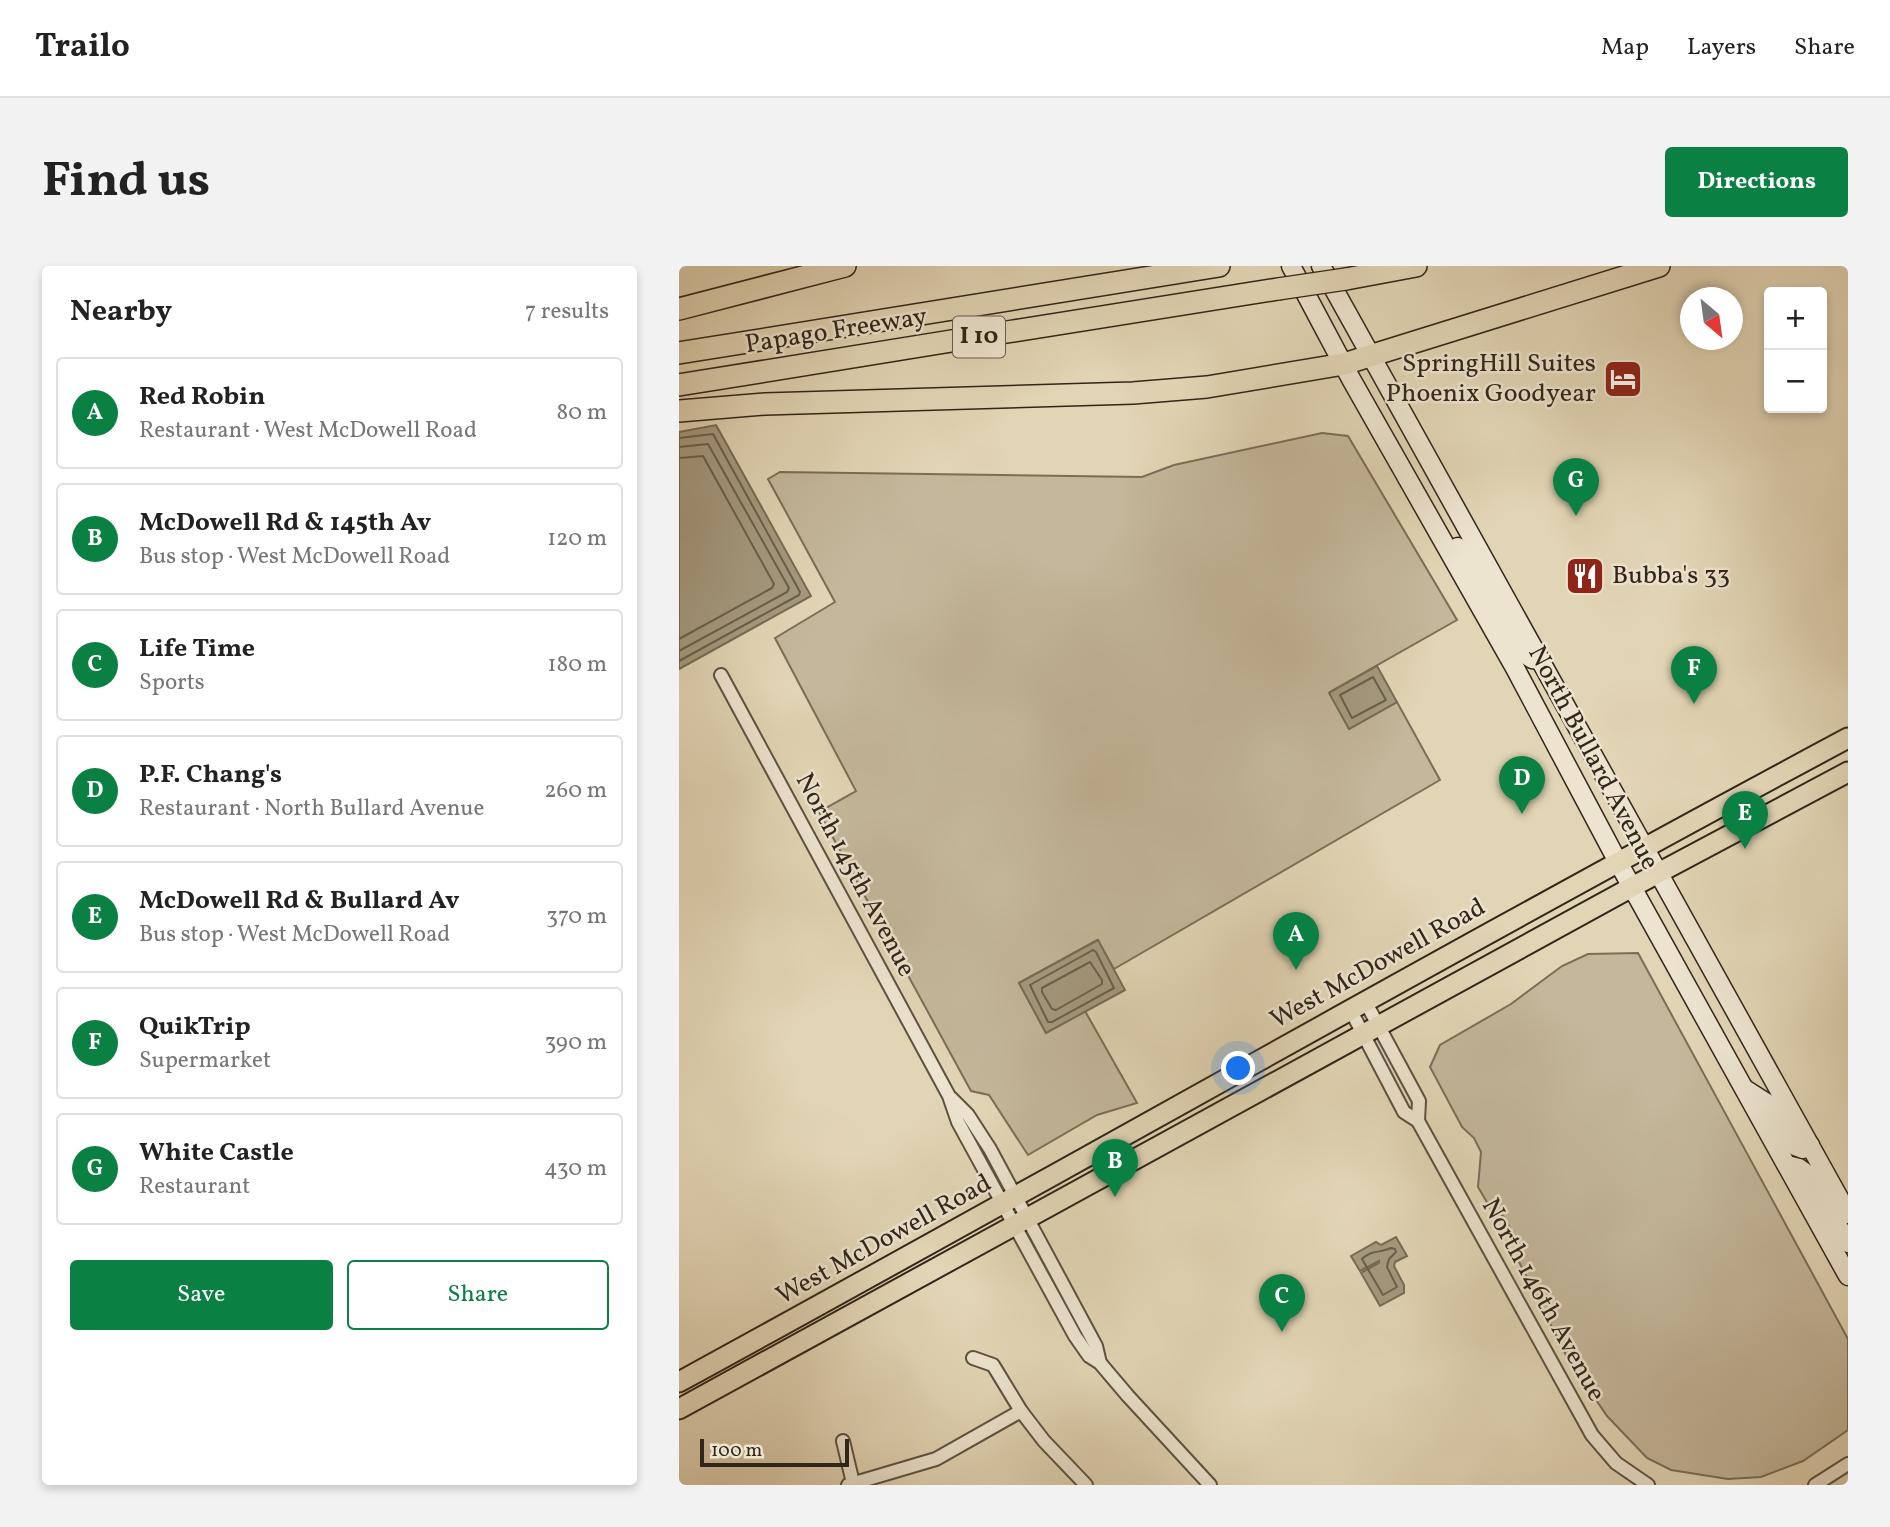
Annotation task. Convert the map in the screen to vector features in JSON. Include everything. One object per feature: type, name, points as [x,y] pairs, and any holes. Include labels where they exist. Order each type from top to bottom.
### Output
[{"type":"highway","points":[[679,309],[845,266]]},
{"type":"highway","name":"Papago Freeway","points":[[679,338],[1130,266]]},
{"type":"highway","points":[[679,353],[1219,266]]},
{"type":"highway","name":"Papago Freeway","points":[[679,385],[1416,266]]},
{"type":"highway","points":[[679,411],[765,404],[1168,391],[1207,387],[1344,364],[1660,266]]},
{"type":"main road","name":"North Bullard Avenue","points":[[1291,266],[1848,1276]]},
{"type":"main road","name":"North Bullard Avenue","points":[[1321,266],[1848,1213]]},
{"type":"main road","points":[[1438,533],[1461,550],[1525,654],[1532,659],[1542,660]]},
{"type":"main road","name":"West McDowell Road","points":[[679,1382],[1009,1202],[1357,1005],[1848,738]]},
{"type":"main road","name":"West McDowell Road","points":[[679,1409],[1632,887],[1848,772]]},
{"type":"main road","points":[[1744,1089],[1767,1103],[1795,1146],[1803,1149],[1810,1145]]},
{"type":"main road","points":[[1787,1165],[1806,1173],[1848,1243]]},
{"type":"street","name":"North 145th Avenue","points":[[721,676],[949,1096],[979,1130],[1009,1202],[1075,1336],[1089,1356],[1100,1363],[1210,1485]]},
{"type":"street","name":"North 146th Avenue","points":[[1357,1005],[1371,1031],[1404,1112],[1418,1121],[1592,1435],[1616,1463],[1648,1485]]},
{"type":"street","points":[[973,1358],[993,1366],[1021,1411],[1044,1441],[1086,1485]]},
{"type":"street","points":[[843,1441],[851,1484],[936,1460],[1021,1411]]},
{"type":"street","points":[[1815,1485],[1848,1464]]},
{"type":"shaded area","points":[[1322,433],[1348,436],[1457,620],[1330,692],[1349,729],[1397,702],[1440,780],[1114,969],[1097,940],[1019,983],[1046,1033],[1085,1011],[1137,1103],[1097,1115],[1028,1155],[989,1095],[971,1091],[819,812],[856,791],[775,638],[835,602],[768,479],[780,472],[1142,477],[1174,465]]},
{"type":"shaded area","points":[[1638,953],[1848,1339],[1848,1430],[1803,1461],[1761,1477],[1728,1479],[1671,1470],[1647,1458],[1607,1416],[1567,1357],[1518,1260],[1519,1244],[1503,1216],[1494,1214],[1478,1187],[1481,1152],[1474,1138],[1462,1127],[1430,1067],[1440,1045],[1511,1004],[1562,966],[1588,954]]},
{"type":"water","points":[[716,425],[811,596],[679,669],[679,432]]},
{"type":"water","points":[[1377,666],[1397,702],[1349,729],[1329,693]]},
{"type":"water","points":[[1098,940],[1125,990],[1046,1033],[1019,983]]},
{"type":"water","points":[[1396,1237],[1407,1256],[1395,1262],[1394,1266],[1404,1285],[1404,1293],[1380,1306],[1361,1273],[1379,1261],[1360,1271],[1351,1256],[1376,1242],[1381,1245]]},
{"type":"place","name":"SpringHill Suites Phoenix Goodyear","points":[[1623,379]]},
{"type":"place","name":"White Castle","points":[[1576,516]]},
{"type":"place","name":"Bubba's 33","points":[[1585,576]]},
{"type":"place","name":"QuikTrip","points":[[1694,704]]},
{"type":"place","name":"P.F. Chang's","points":[[1522,814]]},
{"type":"place","name":"McDowell Rd & Bullard Av","points":[[1745,849]]},
{"type":"place","name":"Red Robin","points":[[1296,970]]},
{"type":"place","name":"McDowell Rd & 145th Av","points":[[1115,1197]]},
{"type":"place","name":"Life Time","points":[[1282,1332]]}]
